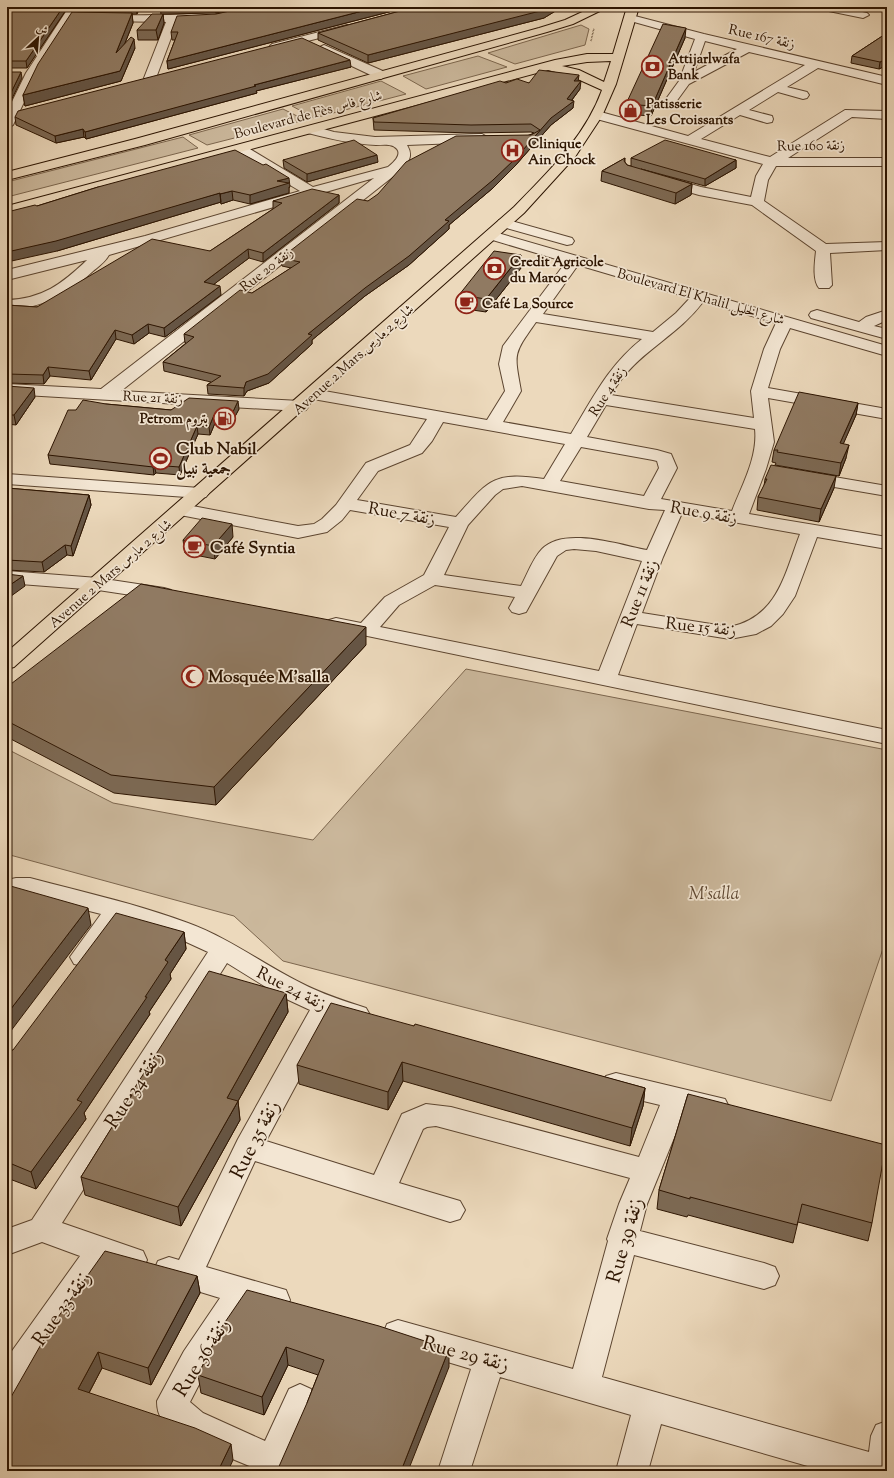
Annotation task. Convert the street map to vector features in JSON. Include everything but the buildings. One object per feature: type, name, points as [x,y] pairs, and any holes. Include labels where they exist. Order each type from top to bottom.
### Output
[{"type":"main road","name":"Boulevard de Fès شارع فاس","points":[[7,176],[133,144],[543,30],[569,22],[602,7]]},
{"type":"main road","name":"Avenue 2 Mars شارع 2 مارس","points":[[7,663],[300,406],[519,210],[562,163],[584,136],[597,116],[608,88],[632,12]]},
{"type":"main road","name":"Boulevard de Fès شارع فاس","points":[[7,210],[313,130],[546,66],[587,58],[618,57]]},
{"type":"main road","points":[[546,66],[575,73],[608,88]]},
{"type":"street","points":[[10,119],[32,73],[72,12],[87,17],[173,19],[216,17],[264,7]]},
{"type":"street","points":[[823,7],[862,16]]},
{"type":"street","name":"Rue 167 زنقة","points":[[632,12],[701,37],[887,81]]},
{"type":"street","points":[[150,78],[173,19]]},
{"type":"street","points":[[266,48],[359,25]]},
{"type":"street","points":[[669,103],[685,81],[701,37]]},
{"type":"street","points":[[303,39],[381,75]]},
{"type":"street","points":[[685,81],[720,64],[747,48]]},
{"type":"street","points":[[690,140],[816,64]]},
{"type":"street","points":[[20,73],[32,73]]},
{"type":"street","points":[[135,82],[165,74]]},
{"type":"street","points":[[777,88],[803,95]]},
{"type":"street","points":[[10,119],[28,110]]},
{"type":"street","points":[[738,111],[767,119]]},
{"type":"street","points":[[757,202],[762,177],[765,170],[772,162],[849,113],[887,115]]},
{"type":"street","name":"Rue 160 زنقة","points":[[597,116],[772,162],[887,162]]},
{"type":"street","points":[[313,130],[331,136],[346,138],[390,140],[492,138]]},
{"type":"street","name":"Rue 20 زنقة","points":[[106,394],[395,168],[404,158],[405,152],[401,145],[390,140]]},
{"type":"street","points":[[240,149],[310,191]]},
{"type":"street","points":[[7,275],[105,252],[310,191],[395,168]]},
{"type":"street","points":[[647,175],[699,191],[757,202],[823,249],[887,246]]},
{"type":"street","name":"Boulevard El Khalil شارع الخليل","points":[[504,223],[576,252],[699,296],[887,351]]},
{"type":"street","name":"Boulevard El Khalil شارع الخليل","points":[[491,235],[576,252]]},
{"type":"street","points":[[823,249],[822,265],[824,285]]},
{"type":"street","points":[[7,305],[26,305],[48,298],[66,286],[105,252]]},
{"type":"street","points":[[492,426],[513,391],[507,371],[507,357],[510,346],[532,317],[576,252]]},
{"type":"street","name":"Rue 4 زنقة","points":[[549,485],[618,371],[636,351],[658,337],[688,311],[699,296]]},
{"type":"street","name":"Boulevard El Khalil شارع الخليل","points":[[804,311],[887,334]]},
{"type":"street","points":[[862,327],[887,315]]},
{"type":"street","points":[[532,317],[658,337]]},
{"type":"street","points":[[738,518],[772,471],[765,442],[759,392],[772,349],[785,321]]},
{"type":"street","name":"Rue 21 زنقة","points":[[7,389],[300,406]]},
{"type":"street","points":[[759,392],[887,414]]},
{"type":"street","points":[[313,394],[437,417],[644,452],[665,458],[668,468],[649,503]]},
{"type":"street","points":[[601,399],[763,425]]},
{"type":"street","points":[[182,510],[278,528],[308,532],[329,524],[370,468],[416,449],[437,417]]},
{"type":"street","points":[[772,471],[887,491]]},
{"type":"street","points":[[7,479],[200,493]]},
{"type":"street","name":"Rue 9 زنقة","points":[[432,579],[460,523],[481,498],[497,485],[522,481],[887,544]]},
{"type":"street","name":"Rue 7 زنقة","points":[[344,504],[460,523]]},
{"type":"street","name":"Rue 11 زنقة","points":[[606,680],[653,557],[675,508]]},
{"type":"street","name":"Rue 15 زنقة","points":[[629,617],[730,633],[741,632],[751,628],[774,612],[790,591],[810,530]]},
{"type":"street","points":[[366,630],[392,601],[432,579],[523,601],[549,553],[563,544],[585,545],[653,557]]},
{"type":"street","points":[[7,577],[98,584],[185,598]]},
{"type":"street","points":[[319,621],[887,737]]},
{"type":"street","name":"Rue 24 زنقة","points":[[7,889],[16,887],[30,887],[118,910],[180,929],[223,949],[290,990],[325,1006],[378,1020]]},
{"type":"street","points":[[69,976],[118,910]]},
{"type":"street","name":"Rue 34 زنقة","points":[[42,1229],[223,949]]},
{"type":"street","name":"Rue 35 زنقة","points":[[187,1275],[248,1147],[325,1006]]},
{"type":"street","points":[[591,1077],[737,1112]]},
{"type":"street","name":"Rue 39 زنقة","points":[[584,1385],[622,1239],[633,1204],[677,1098]]},
{"type":"street","points":[[382,1190],[412,1122],[418,1117],[426,1115],[451,1118],[646,1170]]},
{"type":"street","points":[[248,1147],[450,1210]]},
{"type":"street","points":[[7,1242],[42,1229],[102,1251],[302,1308]]},
{"type":"street","points":[[622,1239],[764,1276]]},
{"type":"street","name":"Rue 33 زنقة","points":[[7,1384],[102,1251]]},
{"type":"street","name":"Rue 36 زنقة","points":[[242,1291],[192,1367],[173,1401],[173,1408],[192,1424],[271,1466]]},
{"type":"street","name":"Rue 29 زنقة","points":[[370,1326],[584,1385],[650,1406],[881,1471]]},
{"type":"street","points":[[454,1471],[490,1359]]},
{"type":"street","points":[[271,1466],[300,1399]]},
{"type":"street","points":[[632,1471],[650,1406]]},
{"type":"street","points":[[881,1471],[887,1436]]},
{"type":"green space","points":[[581,25],[589,29],[585,45],[515,64],[488,53]]},
{"type":"green space","points":[[478,56],[507,67],[426,89],[403,76]]},
{"type":"green space","points":[[381,81],[406,94],[314,118],[292,106]]},
{"type":"green space","points":[[283,109],[305,120],[207,145],[189,135]]},
{"type":"green space","points":[[183,137],[198,148],[7,197],[7,182]]},
{"type":"green space","name":"M'salla","points":[[466,669],[887,750],[887,937],[831,1101],[283,961],[234,916],[10,855],[7,851],[7,749],[113,803],[313,840]]},
{"type":"place","name":"Attijarlwafa Bank","points":[[652,66]]},
{"type":"place","name":"Patisserie Les Croissants","points":[[631,111]]},
{"type":"place","name":"Clinique Ain Chock","points":[[513,151]]},
{"type":"place","name":"Credit Agricole du Maroc","points":[[494,269]]},
{"type":"place","name":"Café La Source","points":[[466,303]]},
{"type":"place","name":"Petrom بتروم","points":[[224,418]]},
{"type":"place","name":"Club Nabil جمعية نبيل","points":[[161,458]]},
{"type":"place","name":"Café Syntia","points":[[194,547]]},
{"type":"place","name":"Mosquée M'salla","points":[[192,676]]}]
